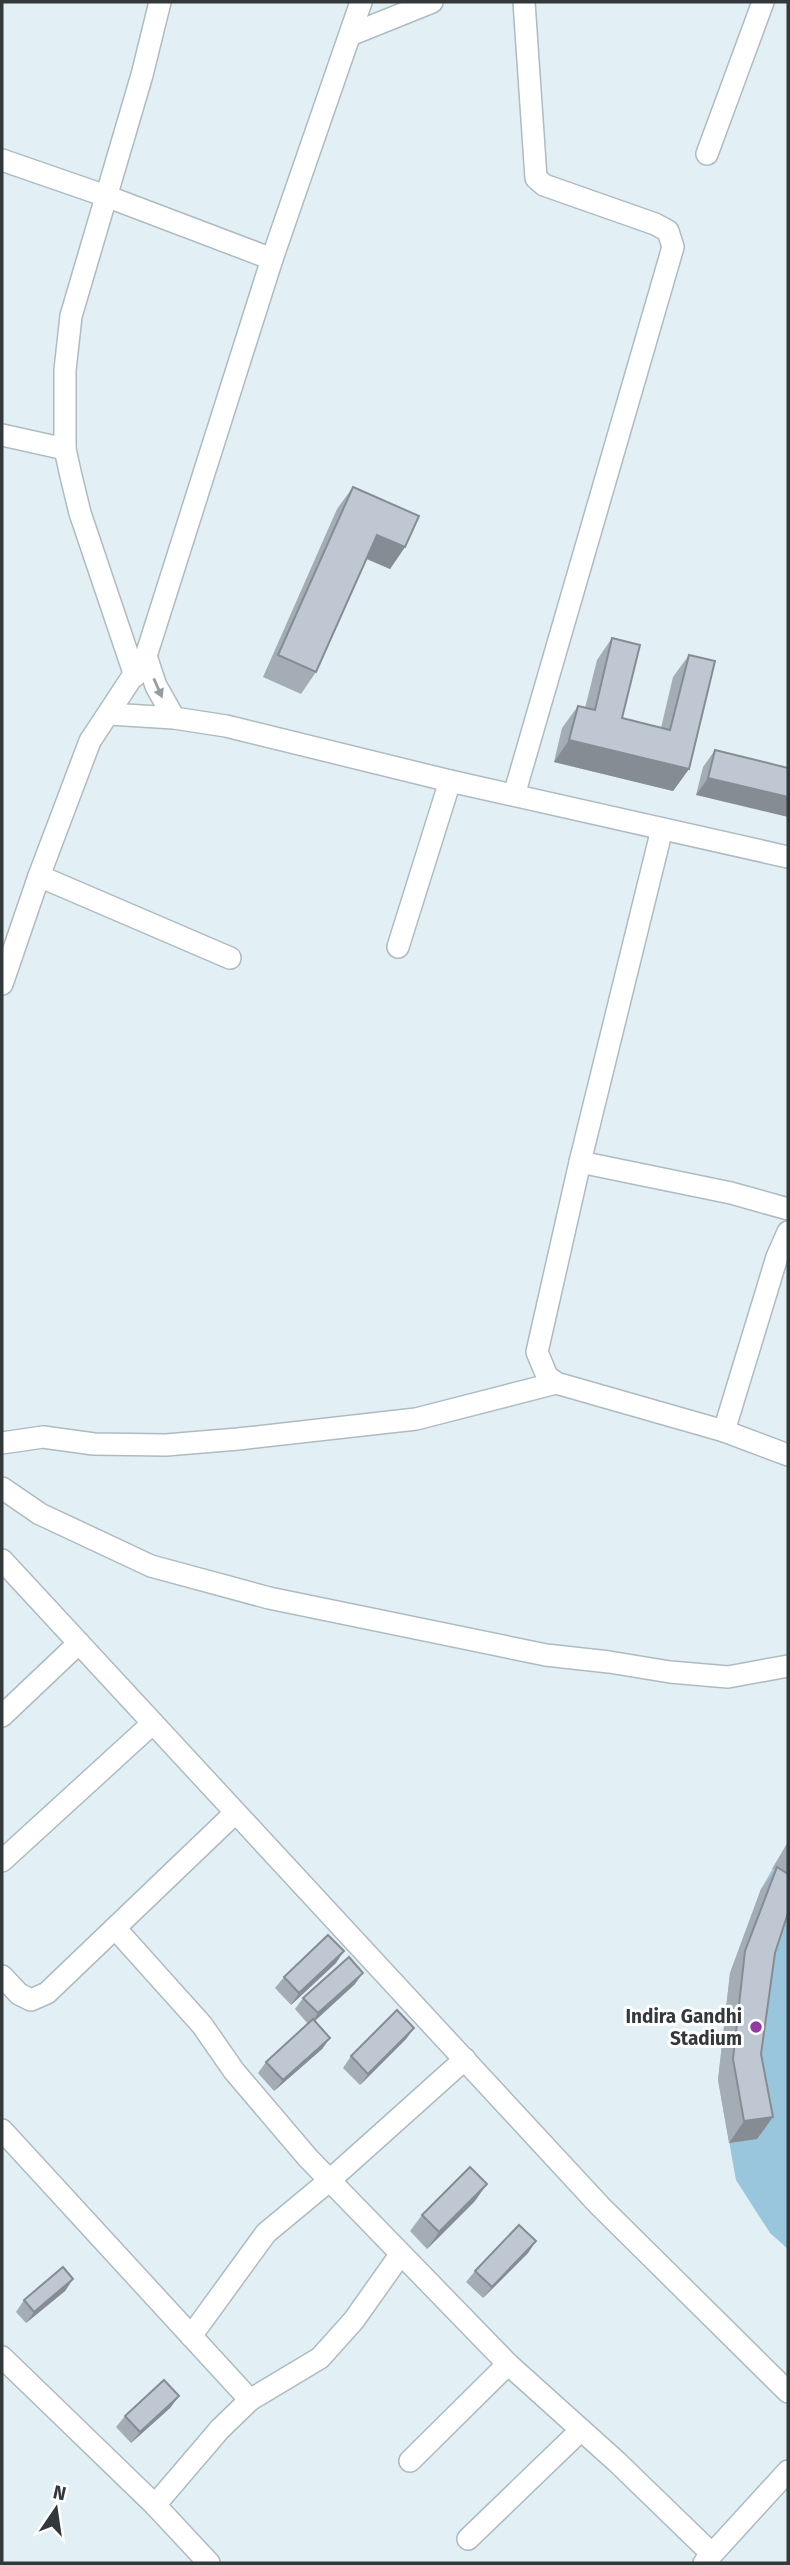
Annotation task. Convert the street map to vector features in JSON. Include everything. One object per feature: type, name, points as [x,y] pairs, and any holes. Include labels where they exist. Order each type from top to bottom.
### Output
[{"type":"street","points":[[135,676],[80,513],[65,449],[65,370],[71,316],[142,75],[160,2]]},
{"type":"street","points":[[2,984],[90,741],[146,656],[272,259],[361,2]]},
{"type":"street","points":[[350,36],[432,2]]},
{"type":"street","points":[[514,795],[673,247],[668,231],[655,224],[544,185],[536,178],[524,2]]},
{"type":"street","points":[[707,154],[763,2]]},
{"type":"street","points":[[2,160],[272,259]]},
{"type":"street","points":[[2,435],[65,449]]},
{"type":"street","points":[[146,656],[156,686],[174,718]]},
{"type":"street","points":[[109,714],[174,718],[226,726],[662,830],[788,857]]},
{"type":"street","points":[[398,947],[450,780]]},
{"type":"street","points":[[662,830],[580,1162],[537,1352],[547,1376],[556,1383],[723,1431],[788,1455]]},
{"type":"street","points":[[39,876],[230,958]]},
{"type":"street","points":[[580,1162],[788,1209]]},
{"type":"street","points":[[723,1431],[777,1257],[788,1232]]},
{"type":"street","points":[[2,1443],[43,1437],[93,1444],[166,1445],[238,1439],[416,1419],[556,1383]]},
{"type":"street","points":[[2,1488],[40,1514],[151,1566],[269,1598],[545,1655],[670,1672],[727,1677],[788,1666]]},
{"type":"street","points":[[2,1560],[600,2206],[788,2392]]},
{"type":"street","points":[[2,1716],[79,1643]]},
{"type":"street","points":[[2,1861],[153,1723]]},
{"type":"street","points":[[2,1976],[19,1994],[31,2000],[47,1993],[235,1813]]},
{"type":"street","points":[[115,1928],[202,2025],[234,2071],[308,2158],[508,2364],[581,2430],[708,2558],[788,2471]]},
{"type":"street","points":[[191,2336],[266,2233],[464,2059]]},
{"type":"street","points":[[2,2130],[250,2400]]},
{"type":"street","points":[[155,2505],[220,2429],[250,2400],[320,2358],[354,2320],[400,2255]]},
{"type":"street","points":[[2,2357],[155,2505],[209,2563]]},
{"type":"street","points":[[410,2460],[508,2364]]},
{"type":"street","points":[[468,2539],[581,2430]]},
{"type":"shaded area","name":"Indira Gandhi Stadium","points":[[788,1842],[788,2249],[770,2233],[736,2180],[718,2080],[730,1973],[761,1889]]},
{"type":"building","points":[[353,487],[419,516],[405,547],[377,535],[316,672],[278,655]]},
{"type":"building","points":[[612,638],[640,645],[622,718],[670,730],[689,655],[715,661],[689,769],[569,740],[578,706],[595,710]]},
{"type":"building","points":[[715,750],[788,768],[788,797],[708,778]]},
{"type":"building","points":[[777,1867],[788,1874],[788,1913],[775,1953],[761,2054],[773,2117],[744,2121],[733,2059],[745,1951]]},
{"type":"building","points":[[328,1935],[344,1951],[299,1993],[284,1977]]},
{"type":"building","points":[[349,1957],[363,1973],[318,2013],[303,1998]]},
{"type":"building","points":[[397,2010],[414,2028],[368,2074],[351,2056]]},
{"type":"building","points":[[313,2019],[330,2038],[283,2080],[266,2062]]},
{"type":"building","points":[[470,2167],[487,2184],[439,2232],[422,2215]]},
{"type":"building","points":[[519,2225],[536,2241],[492,2287],[475,2271]]},
{"type":"building","points":[[63,2267],[73,2279],[34,2312],[24,2300]]},
{"type":"building","points":[[164,2380],[179,2396],[140,2432],[125,2416]]},
{"type":"place","name":"Indira Gandhi Stadium","points":[[756,2027]]}]
